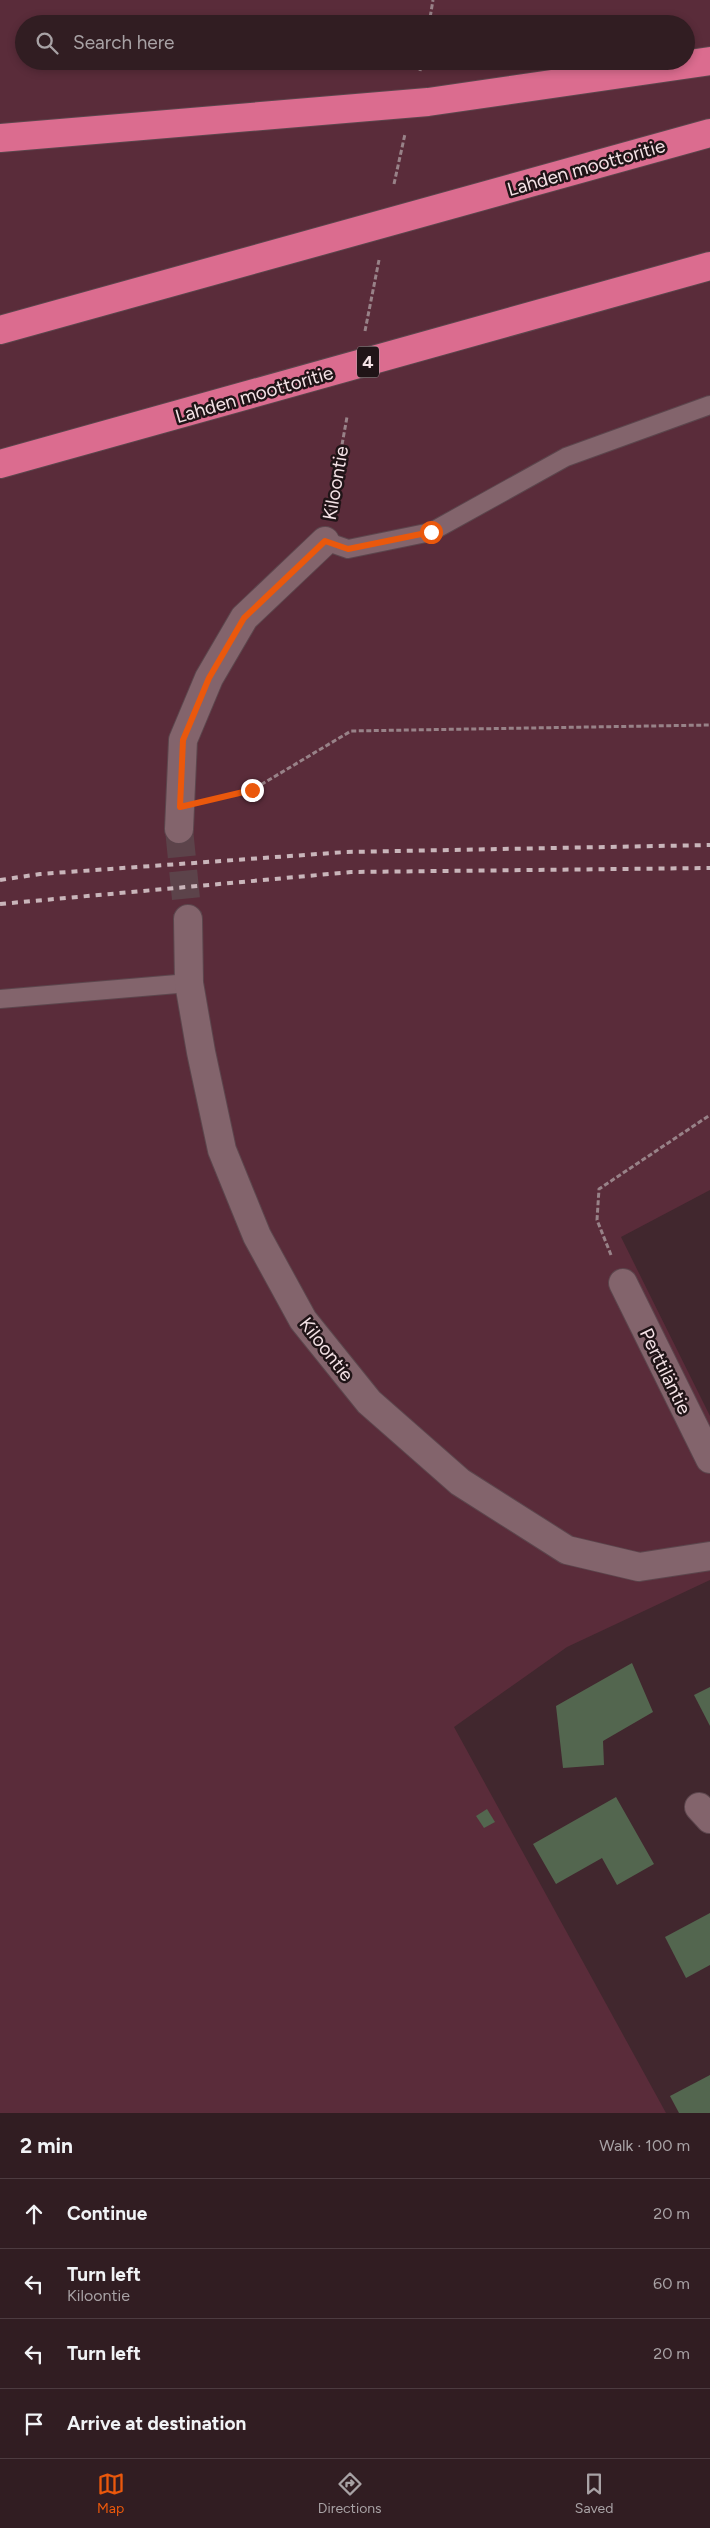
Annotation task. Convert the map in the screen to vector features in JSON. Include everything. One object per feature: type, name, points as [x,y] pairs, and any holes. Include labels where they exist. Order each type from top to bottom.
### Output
[{"type":"highway","points":[[695,63],[710,61]]},
{"type":"highway","points":[[0,138],[428,102],[648,70]]},
{"type":"highway","name":"Lahden moottoritie","points":[[0,330],[710,133]]},
{"type":"highway","name":"Lahden moottoritie","points":[[9,462],[710,266]]},
{"type":"street","name":"Kiloontie","points":[[179,818],[183,740],[209,678],[244,618],[325,541]]},
{"type":"street","name":"Kiloontie","points":[[188,919],[189,983],[201,1052],[222,1150],[257,1236],[303,1320],[369,1402],[460,1482],[567,1550],[640,1566],[710,1556]]},
{"type":"street","name":"Perttiläntie","points":[[623,1283],[710,1458]]},
{"type":"lane","points":[[325,541],[348,549],[431,532],[566,457],[710,405]]},
{"type":"lane","points":[[0,998],[189,983]]},
{"type":"path","points":[[430,15],[433,0]]},
{"type":"path","points":[[394,184],[406,130]]},
{"type":"path","points":[[364,337],[379,260]]},
{"type":"path","name":"Kiloontie","points":[[325,541],[346,417]]},
{"type":"path","points":[[179,818],[252,790],[351,731],[710,725]]},
{"type":"path","points":[[623,1283],[597,1220],[599,1188],[710,1114]]},
{"type":"shaded area","points":[[0,0],[710,0],[710,1190],[621,1237],[710,1416],[710,1580],[567,1647],[454,1727],[666,2113],[0,2113]]},
{"type":"building","points":[[632,1663],[653,1712],[603,1741],[604,1765],[563,1768],[556,1706]]},
{"type":"building","points":[[710,1687],[710,1726],[694,1695]]},
{"type":"building","points":[[616,1797],[654,1864],[617,1885],[602,1858],[556,1884],[533,1844]]},
{"type":"building","points":[[487,1809],[495,1822],[484,1828],[476,1816]]},
{"type":"building","points":[[710,1913],[710,1965],[686,1978],[665,1937]]},
{"type":"building","points":[[710,2075],[710,2113],[679,2113],[670,2096]]},
{"type":"tunnel","points":[[179,829],[188,919]]},
{"type":"railway","points":[[0,880],[40,874],[346,852],[710,845]]},
{"type":"railway","points":[[0,904],[351,872],[710,868]]},
{"type":"route","points":[[252,790],[180,807],[183,740],[209,678],[244,618],[325,541],[348,549],[431,532]]}]
